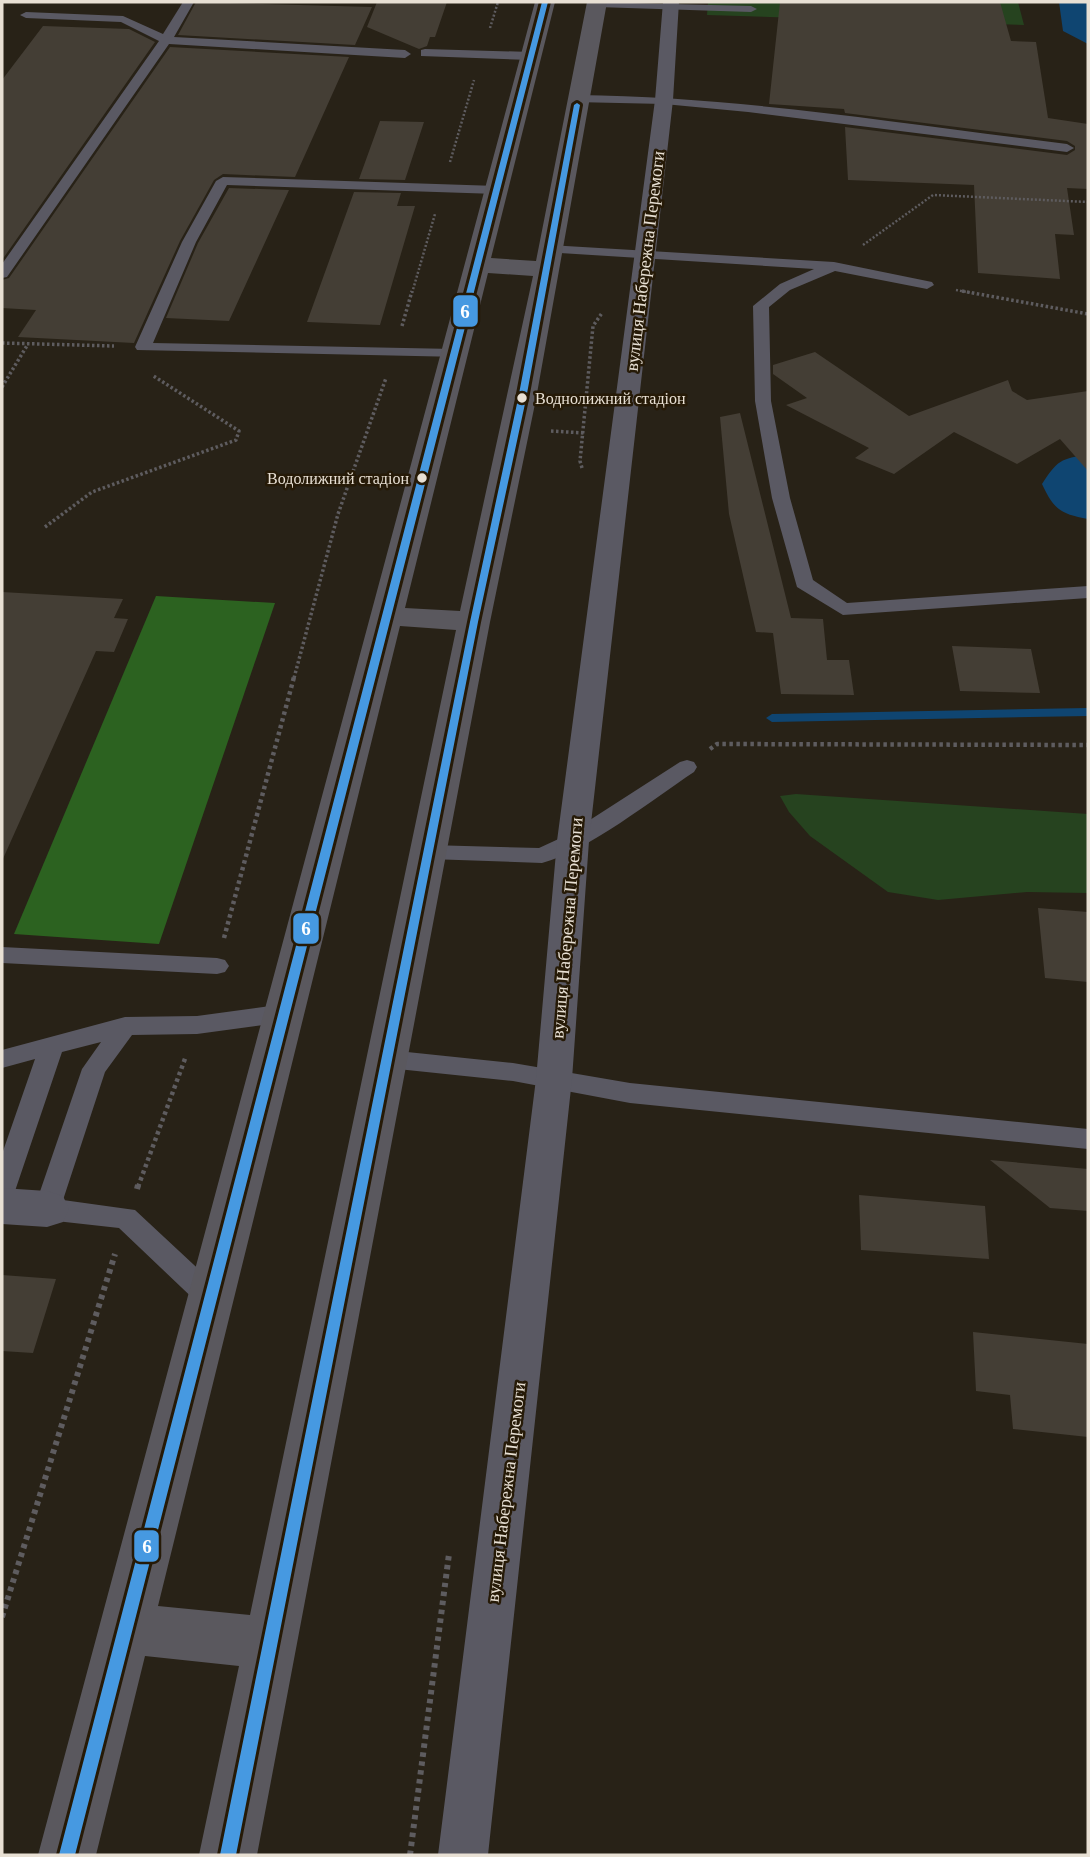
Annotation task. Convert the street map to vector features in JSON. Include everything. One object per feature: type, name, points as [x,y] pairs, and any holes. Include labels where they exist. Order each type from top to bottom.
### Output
[{"type":"main road","points":[[67,1855],[545,2]]},
{"type":"main road","points":[[228,1855],[474,622],[522,399],[597,3]]},
{"type":"main road","points":[[478,265],[547,259]]},
{"type":"main road","points":[[387,616],[474,622]]},
{"type":"main road","points":[[124,1628],[269,1643]]},
{"type":"street","name":"вулиця Набережна Перемоги","points":[[463,1855],[554,1079],[573,841],[646,257],[664,100],[671,4]]},
{"type":"street","points":[[2,1206],[47,1209]]},
{"type":"lane","points":[[2,274],[166,40],[188,2]]},
{"type":"lane","points":[[597,3],[751,9]]},
{"type":"lane","points":[[26,15],[123,19],[166,40],[405,54]]},
{"type":"lane","points":[[425,52],[531,56]]},
{"type":"lane","points":[[578,99],[664,100],[1067,148]]},
{"type":"lane","points":[[455,354],[143,347],[189,242],[223,181],[497,190]]},
{"type":"lane","points":[[547,259],[625,253],[646,257],[834,266],[927,285]]},
{"type":"lane","points":[[834,266],[785,287],[761,306],[763,401],[781,498],[804,583],[843,609],[1088,592]]},
{"type":"lane","points":[[429,852],[542,856],[573,841],[687,766]]},
{"type":"lane","points":[[2,956],[217,965]]},
{"type":"lane","points":[[2,1059],[125,1026],[197,1025],[285,1013]]},
{"type":"lane","points":[[125,1026],[94,1069],[47,1209],[126,1218],[212,1298]]},
{"type":"lane","points":[[2,1191],[51,1045]]},
{"type":"lane","points":[[388,1059],[554,1079],[630,1093],[1088,1139]]},
{"type":"path","points":[[447,172],[498,2]]},
{"type":"path","points":[[834,266],[933,195],[1088,202]]},
{"type":"path","points":[[217,965],[338,514],[373,421],[436,211]]},
{"type":"path","points":[[927,285],[1088,314]]},
{"type":"path","points":[[2,343],[143,347]]},
{"type":"path","points":[[2,387],[28,344]]},
{"type":"path","points":[[107,346],[118,353]]},
{"type":"path","points":[[45,527],[92,492],[236,440],[239,432],[151,375]]},
{"type":"path","points":[[543,430],[623,435]]},
{"type":"path","points":[[687,766],[717,744],[1088,745]]},
{"type":"path","points":[[2,1617],[126,1218],[197,1025]]},
{"type":"green space","points":[[708,2],[1018,2],[1024,25],[707,15]]},
{"type":"green space","points":[[156,596],[275,603],[159,944],[14,934]]},
{"type":"green space","points":[[796,794],[1088,814],[1088,893],[1027,892],[938,900],[888,892],[810,836],[789,812],[780,796]]},
{"type":"water","points":[[1059,2],[1088,2],[1088,44],[1063,31]]},
{"type":"water","points":[[1088,455],[1088,519],[1059,509],[1050,500],[1042,484],[1060,462]]},
{"type":"building","points":[[196,2],[372,7],[355,45],[178,35]]},
{"type":"building","points":[[377,2],[447,2],[435,37],[430,37],[427,46],[419,49],[367,27]]},
{"type":"building","points":[[780,2],[1000,2],[1011,41],[1036,42],[1048,118],[1088,124],[1088,189],[1067,188],[1074,235],[1055,234],[1060,279],[978,273],[974,185],[848,180],[845,127],[1067,155],[1075,150],[1075,146],[1067,141],[845,113],[844,109],[769,104]]},
{"type":"building","points":[[43,26],[129,29],[155,42],[2,260],[2,80]]},
{"type":"building","points":[[170,47],[349,57],[295,177],[223,174],[214,180],[180,241],[134,343],[18,337],[36,310],[2,308],[2,280],[9,278]]},
{"type":"building","points":[[380,121],[424,122],[405,180],[359,179]]},
{"type":"building","points":[[229,188],[289,190],[229,321],[166,318],[198,243]]},
{"type":"building","points":[[354,192],[401,193],[397,206],[415,206],[380,325],[307,322]]},
{"type":"building","points":[[815,352],[909,416],[1008,380],[1012,391],[1027,400],[1088,391],[1088,471],[1060,439],[1017,464],[954,432],[894,474],[855,458],[869,448],[786,405],[807,398],[773,374],[773,365]]},
{"type":"building","points":[[740,413],[791,618],[823,619],[827,660],[849,660],[854,695],[781,694],[773,633],[756,632],[729,514],[720,417]]},
{"type":"building","points":[[2,592],[123,599],[114,618],[128,619],[114,652],[96,651],[2,861]]},
{"type":"building","points":[[952,646],[1031,649],[1040,693],[960,691]]},
{"type":"building","points":[[1038,908],[1088,912],[1088,982],[1045,978]]},
{"type":"building","points":[[990,1160],[1088,1169],[1088,1211],[1050,1208]]},
{"type":"building","points":[[859,1195],[985,1206],[989,1259],[861,1250]]},
{"type":"building","points":[[2,1275],[56,1279],[33,1353],[2,1351]]},
{"type":"building","points":[[973,1332],[1088,1344],[1088,1437],[1013,1429],[1010,1395],[976,1391]]},
{"type":"waterway","points":[[772,718],[1088,712]]},
{"type":"transit line","name":"6","points":[[67,1855],[545,2]]},
{"type":"transit line","name":"6","points":[[228,1855],[474,622],[522,399],[577,105]]},
{"type":"place","name":"Воднолижний стадіон","points":[[522,398]]},
{"type":"place","name":"Водолижний стадіон","points":[[422,478]]}]
